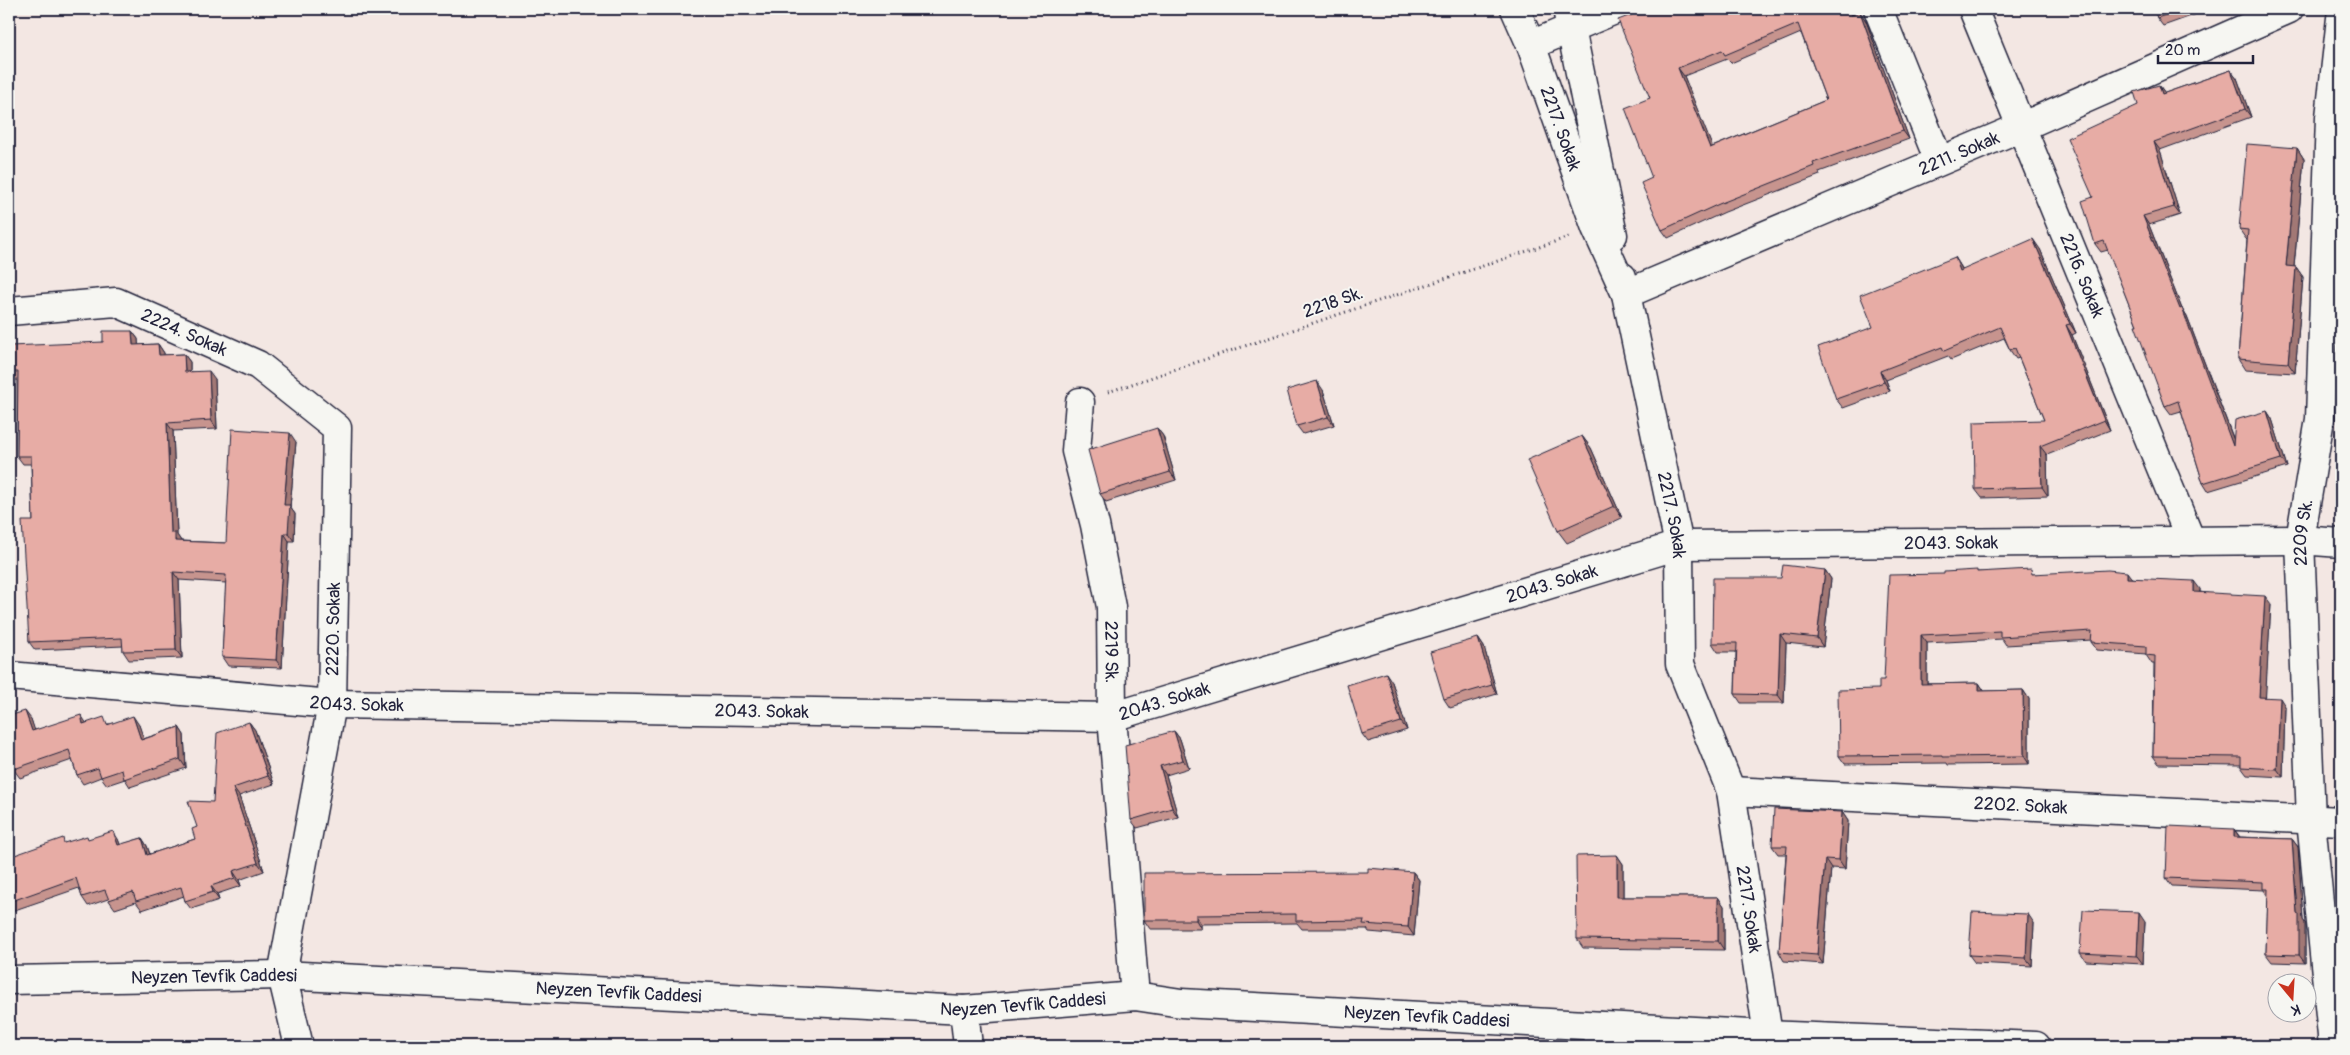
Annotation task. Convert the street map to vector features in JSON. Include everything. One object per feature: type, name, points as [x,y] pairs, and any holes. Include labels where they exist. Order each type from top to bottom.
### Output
[{"type":"street","name":"2217. Sokak","points":[[1515,9],[1531,45],[1596,228],[1626,294],[1679,545],[1680,664],[1731,791],[1768,1035]]},
{"type":"street","points":[[1531,45],[1569,19],[1617,9]]},
{"type":"street","points":[[1878,9],[1939,161]]},
{"type":"street","name":"2216. Sokak","points":[[1973,9],[2191,541]]},
{"type":"street","name":"2211. Sokak","points":[[1626,294],[2021,127],[2290,9]]},
{"type":"street","name":"2209 Sk.","points":[[2333,1046],[2312,820],[2300,540],[2320,419],[2334,205],[2330,118],[2341,18]]},
{"type":"street","points":[[1569,19],[1626,294]]},
{"type":"street","name":"2224. Sokak","points":[[9,311],[116,302],[258,365],[337,428]]},
{"type":"street","name":"2219 Sk.","points":[[1080,402],[1076,451],[1095,525],[1111,607],[1112,717],[1135,996]]},
{"type":"street","name":"2220. Sokak","points":[[282,975],[332,704],[337,428]]},
{"type":"street","name":"2043. Sokak","points":[[9,676],[332,704],[1112,717],[1679,545],[2300,540],[2341,543]]},
{"type":"street","name":"2202. Sokak","points":[[1731,791],[2341,821]]},
{"type":"street","points":[[282,975],[298,1046]]},
{"type":"street","name":"Neyzen Tevfik Caddesi","points":[[9,980],[282,975],[964,1010],[1135,996],[1181,1003],[1598,1036],[1768,1035],[2036,1046]]},
{"type":"street","points":[[964,1010],[968,1046]]},
{"type":"path","name":"2218 Sk.","points":[[1080,402],[1596,228]]},
{"type":"building","points":[[1647,9],[1848,9],[1851,15],[1860,12],[1903,131],[1813,163],[1814,166],[1719,204],[1662,230],[1641,183],[1652,178],[1625,108],[1650,98],[1618,20]],"holes":[[[1798,24],[1826,100],[1710,148],[1678,68],[1722,50],[1725,55]]]},
{"type":"building","points":[[2154,9],[2183,9],[2157,18]]},
{"type":"building","points":[[2231,70],[2245,109],[2154,142],[2174,207],[2143,216],[2180,309],[2182,308],[2233,446],[2235,420],[2267,411],[2281,459],[2203,483],[2178,401],[2165,406],[2135,325],[2137,325],[2104,241],[2095,244],[2082,201],[2093,197],[2067,138],[2138,105],[2134,92],[2159,85],[2162,94]]},
{"type":"building","points":[[2247,144],[2297,148],[2286,266],[2296,267],[2288,363],[2238,359],[2248,230],[2239,229]]},
{"type":"building","points":[[2033,239],[2070,324],[2066,325],[2104,420],[2040,446],[2042,487],[1975,489],[1974,422],[2044,420],[2015,348],[2010,350],[2000,327],[1944,351],[1942,347],[1880,371],[1884,382],[1836,399],[1818,347],[1873,327],[1860,295],[1955,257],[1960,271]]},
{"type":"building","points":[[103,331],[132,331],[133,345],[158,344],[159,355],[184,354],[185,372],[209,371],[211,420],[167,423],[171,533],[175,533],[175,541],[226,543],[232,429],[290,433],[284,505],[290,505],[288,533],[284,533],[276,660],[222,657],[226,575],[173,572],[176,650],[123,651],[122,638],[29,642],[22,521],[33,521],[31,456],[17,456],[18,372],[11,372],[10,346],[103,342]]},
{"type":"building","points":[[1317,381],[1328,417],[1297,426],[1287,390]]},
{"type":"building","points":[[1157,428],[1170,472],[1100,494],[1088,450]]},
{"type":"building","points":[[1582,436],[1614,506],[1558,531],[1527,460]]},
{"type":"building","points":[[1783,565],[1825,570],[1817,638],[1780,634],[1778,695],[1735,694],[1737,643],[1712,643],[1713,578],[1781,578]]},
{"type":"building","points":[[2031,569],[2032,574],[2108,570],[2127,572],[2127,578],[2194,581],[2194,592],[2265,596],[2259,697],[2280,698],[2277,769],[2241,767],[2241,757],[2153,756],[2155,656],[2146,655],[2146,646],[2091,642],[2092,631],[2000,637],[2000,631],[1921,635],[1921,684],[1979,683],[1979,691],[2023,690],[2024,756],[1839,756],[1838,690],[1879,689],[1879,680],[1884,680],[1889,575]]},
{"type":"building","points":[[1478,638],[1492,685],[1444,699],[1430,652]]},
{"type":"building","points":[[1386,673],[1401,722],[1362,734],[1347,685]]},
{"type":"building","points":[[25,711],[32,731],[81,715],[83,724],[104,717],[107,725],[133,716],[141,740],[179,727],[180,759],[124,779],[122,770],[101,777],[98,768],[77,775],[69,750],[14,769],[11,761],[9,761],[9,716]]},
{"type":"building","points":[[249,722],[268,776],[233,788],[258,863],[233,871],[235,878],[211,886],[213,892],[185,901],[181,887],[136,901],[133,892],[109,900],[105,890],[82,897],[76,878],[9,902],[9,845],[12,856],[63,838],[64,843],[87,836],[88,839],[113,831],[118,845],[142,838],[147,855],[195,839],[192,829],[197,827],[188,801],[213,802],[217,733]]},
{"type":"building","points":[[1174,731],[1183,760],[1160,766],[1172,808],[1131,820],[1125,745]]},
{"type":"building","points":[[1774,809],[1842,812],[1839,860],[1825,859],[1817,955],[1779,952],[1787,846],[1772,846]]},
{"type":"building","points":[[2168,826],[2234,829],[2234,837],[2292,839],[2297,914],[2299,914],[2299,955],[2266,954],[2268,889],[2263,889],[2263,882],[2166,878]]},
{"type":"building","points":[[1617,855],[1617,897],[1718,897],[1718,941],[1577,939],[1576,856]]},
{"type":"building","points":[[1368,868],[1413,872],[1408,927],[1363,924],[1364,920],[1296,921],[1296,914],[1196,915],[1196,920],[1144,920],[1144,873],[1368,872]]},
{"type":"building","points":[[2083,910],[2139,912],[2137,956],[2080,953]]},
{"type":"building","points":[[1972,912],[2028,914],[2026,958],[1969,955]]},
{"type":"building","points":[[1425,1042],[1425,1046],[1375,1046],[1375,1043]]}]
